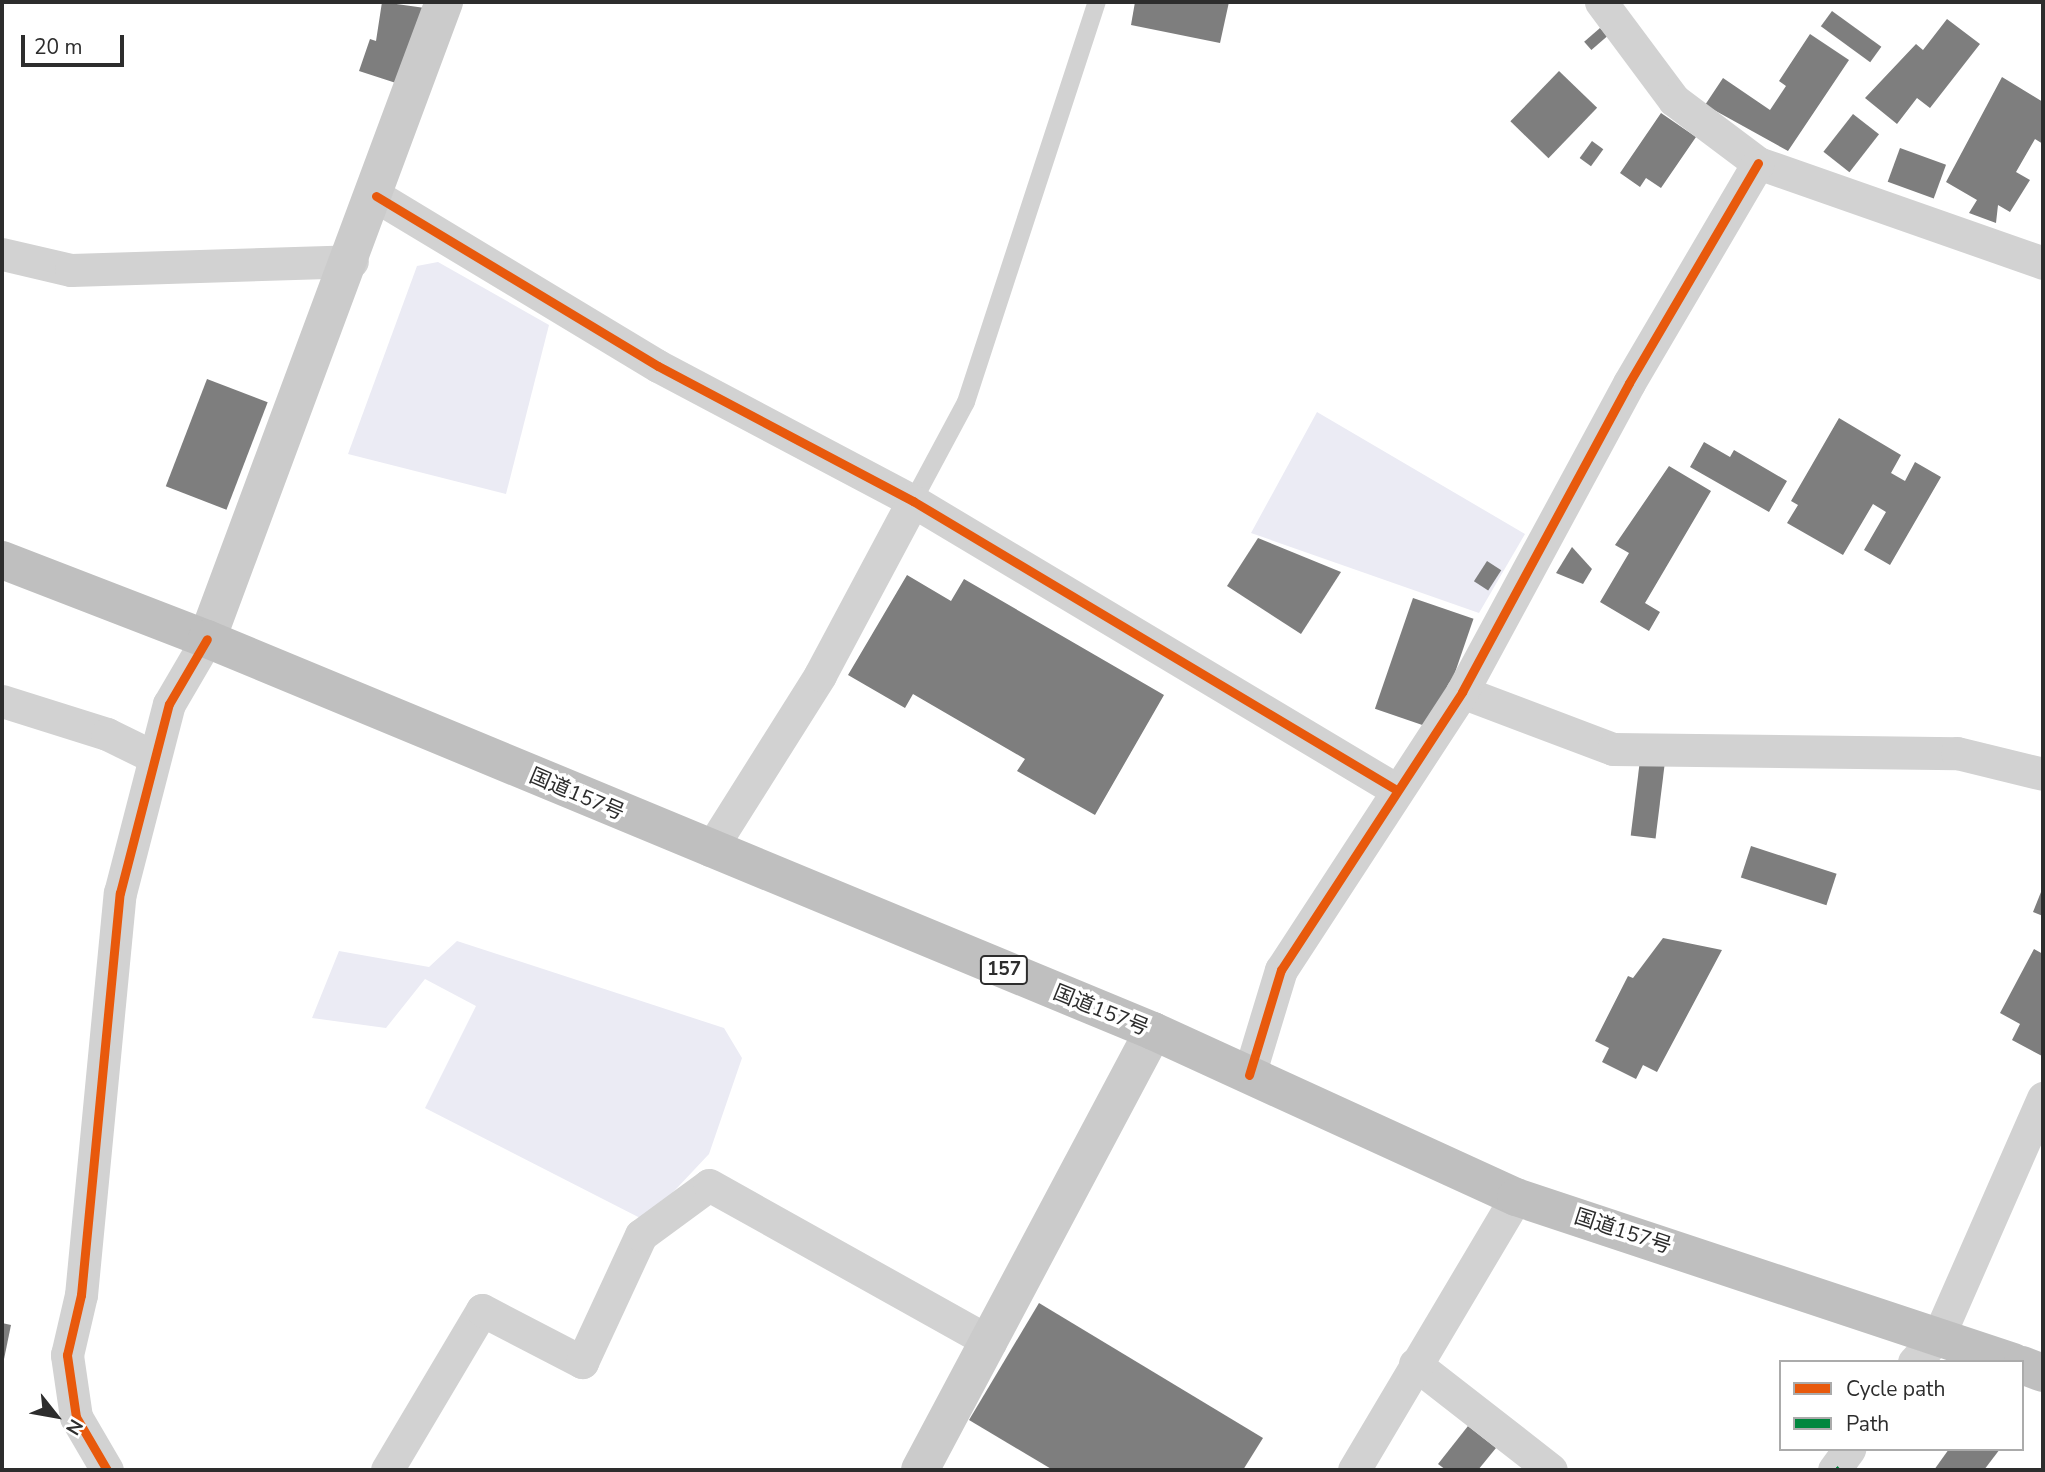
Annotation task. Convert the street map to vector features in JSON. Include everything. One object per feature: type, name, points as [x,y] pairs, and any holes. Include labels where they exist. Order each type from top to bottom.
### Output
[{"type":"highway","name":"国道157号","points":[[2,560],[207,639],[710,850],[1153,1031],[1516,1196],[1927,1348],[2001,1360]]},
{"type":"highway","points":[[2024,1366],[2043,1373]]},
{"type":"main road","points":[[207,639],[352,261],[444,2]]},
{"type":"main road","points":[[920,1470],[1153,1031]]},
{"type":"street","points":[[1601,2],[1674,100],[1758,163],[2043,263]]},
{"type":"street","points":[[1249,1075],[1281,971],[1395,789],[1462,692],[1629,383],[1758,163]]},
{"type":"street","points":[[376,196],[658,366],[913,501],[1395,789]]},
{"type":"street","points":[[2,254],[71,270],[352,261]]},
{"type":"street","points":[[710,850],[820,675],[913,501]]},
{"type":"street","points":[[107,1470],[76,1417],[67,1355],[80,1295],[120,893],[152,756],[169,704],[207,639]]},
{"type":"street","points":[[1462,692],[1614,749],[1957,753],[2043,774]]},
{"type":"street","points":[[2,701],[107,734],[152,756]]},
{"type":"street","points":[[1927,1348],[2043,1098]]},
{"type":"street","points":[[387,1470],[482,1310],[582,1362],[641,1235],[709,1185],[990,1342]]},
{"type":"street","points":[[1354,1470],[1516,1196]]},
{"type":"street","points":[[1415,1364],[1550,1470]]},
{"type":"street","points":[[1834,1470],[1848,1451]]},
{"type":"lane","points":[[913,501],[966,402],[1097,2]]},
{"type":"shaded area","points":[[438,262],[549,325],[506,494],[348,454],[417,266]]},
{"type":"shaded area","points":[[1317,412],[1525,534],[1479,613],[1251,533]]},
{"type":"shaded area","points":[[457,941],[724,1028],[742,1058],[709,1154],[646,1221],[425,1108],[476,1006],[425,979],[386,1028],[312,1018],[339,951],[429,967]]},
{"type":"building","points":[[382,2],[425,8],[399,84],[359,71],[370,39],[376,41]]},
{"type":"building","points":[[1135,2],[1229,2],[1220,43],[1131,25]]},
{"type":"building","points":[[1832,11],[1881,47],[1870,62],[1821,26]]},
{"type":"building","points":[[1947,19],[1980,44],[1930,108],[1917,98],[1897,124],[1865,98],[1916,44],[1923,50]]},
{"type":"building","points":[[1600,28],[1607,36],[1591,50],[1584,42]]},
{"type":"building","points":[[1810,34],[1849,60],[1788,151],[1705,105],[1723,78],[1770,110],[1786,86],[1779,81]]},
{"type":"building","points":[[1559,71],[1597,108],[1548,158],[1510,121]]},
{"type":"building","points":[[2002,77],[2043,102],[2043,144],[2035,139],[2016,172],[2030,180],[2010,212],[1998,205],[1996,223],[1969,213],[1977,200],[1946,182]]},
{"type":"building","points":[[1661,113],[1696,137],[1661,188],[1646,178],[1640,187],[1620,173]]},
{"type":"building","points":[[1853,114],[1879,134],[1849,172],[1823,152]]},
{"type":"building","points":[[1592,141],[1603,149],[1591,166],[1580,158]]},
{"type":"building","points":[[1900,148],[1946,165],[1934,199],[1888,182]]},
{"type":"building","points":[[207,379],[268,402],[226,510],[166,486]]},
{"type":"building","points":[[1839,418],[1901,455],[1891,473],[1905,481],[1915,462],[1941,477],[1890,565],[1864,550],[1886,512],[1873,504],[1843,555],[1787,523],[1798,505],[1791,501]]},
{"type":"building","points":[[1704,442],[1730,457],[1734,450],[1787,481],[1769,512],[1690,467]]},
{"type":"building","points":[[1669,466],[1711,491],[1645,603],[1660,612],[1649,631],[1600,602],[1629,553],[1615,545]]},
{"type":"building","points":[[1258,538],[1341,572],[1301,634],[1227,586]]},
{"type":"building","points":[[1572,547],[1592,569],[1583,584],[1556,573]]},
{"type":"building","points":[[1487,561],[1501,570],[1488,590],[1474,581]]},
{"type":"building","points":[[907,575],[951,601],[964,579],[1164,695],[1095,815],[1017,771],[1025,759],[913,694],[905,708],[848,675]]},
{"type":"building","points":[[1413,598],[1474,619],[1435,729],[1375,709]]},
{"type":"building","points":[[1640,760],[1665,763],[1656,838],[1631,835]]},
{"type":"building","points":[[1751,846],[1837,874],[1826,905],[1741,877]]},
{"type":"building","points":[[2043,887],[2043,916],[2033,912]]},
{"type":"building","points":[[1663,938],[1722,950],[1657,1072],[1643,1065],[1636,1079],[1602,1062],[1609,1048],[1595,1041],[1628,976],[1633,978]]},
{"type":"building","points":[[2034,949],[2043,954],[2042,1056],[2012,1040],[2020,1024],[2000,1013]]},
{"type":"building","points":[[1039,1303],[1263,1438],[1243,1470],[1053,1470],[969,1420]]},
{"type":"building","points":[[2,1323],[11,1325],[3,1364],[2,1364]]},
{"type":"building","points":[[1468,1426],[1496,1448],[1478,1470],[1446,1470],[1438,1464]]},
{"type":"building","points":[[1948,1451],[1998,1451],[1984,1470],[1934,1470]]},
{"type":"cycle path","points":[[1249,1075],[1281,970],[1462,692],[1629,383],[1758,163]]},
{"type":"cycle path","points":[[376,196],[658,366],[913,501],[1395,789]]},
{"type":"cycle path","points":[[107,1470],[76,1417],[67,1355],[81,1295],[120,893],[169,704],[207,639]]}]
